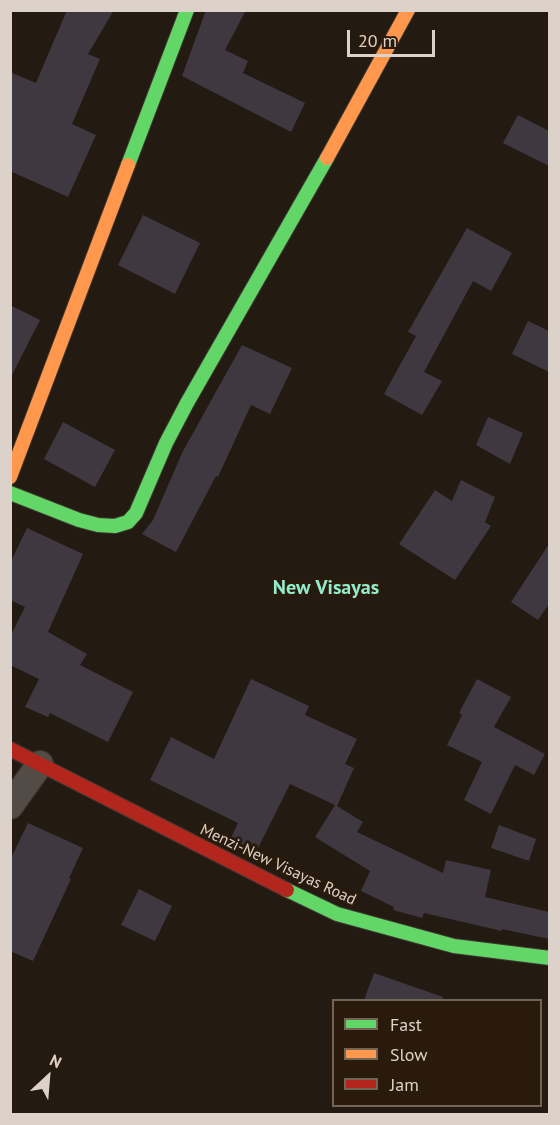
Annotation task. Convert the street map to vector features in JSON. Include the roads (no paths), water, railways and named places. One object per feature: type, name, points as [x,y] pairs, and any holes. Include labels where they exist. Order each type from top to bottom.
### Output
[{"type":"street","points":[[10,477],[187,10]]},
{"type":"street","points":[[10,493],[98,525],[115,526],[128,522],[136,513],[166,443],[187,403],[328,157],[408,10]]},
{"type":"street","name":"Menzi-New Visayas Road","points":[[10,749],[271,883],[337,914],[454,946],[549,958]]},
{"type":"street","points":[[10,806],[39,764]]},
{"type":"district","name":"New Visayas","points":[[326,588]]}]
